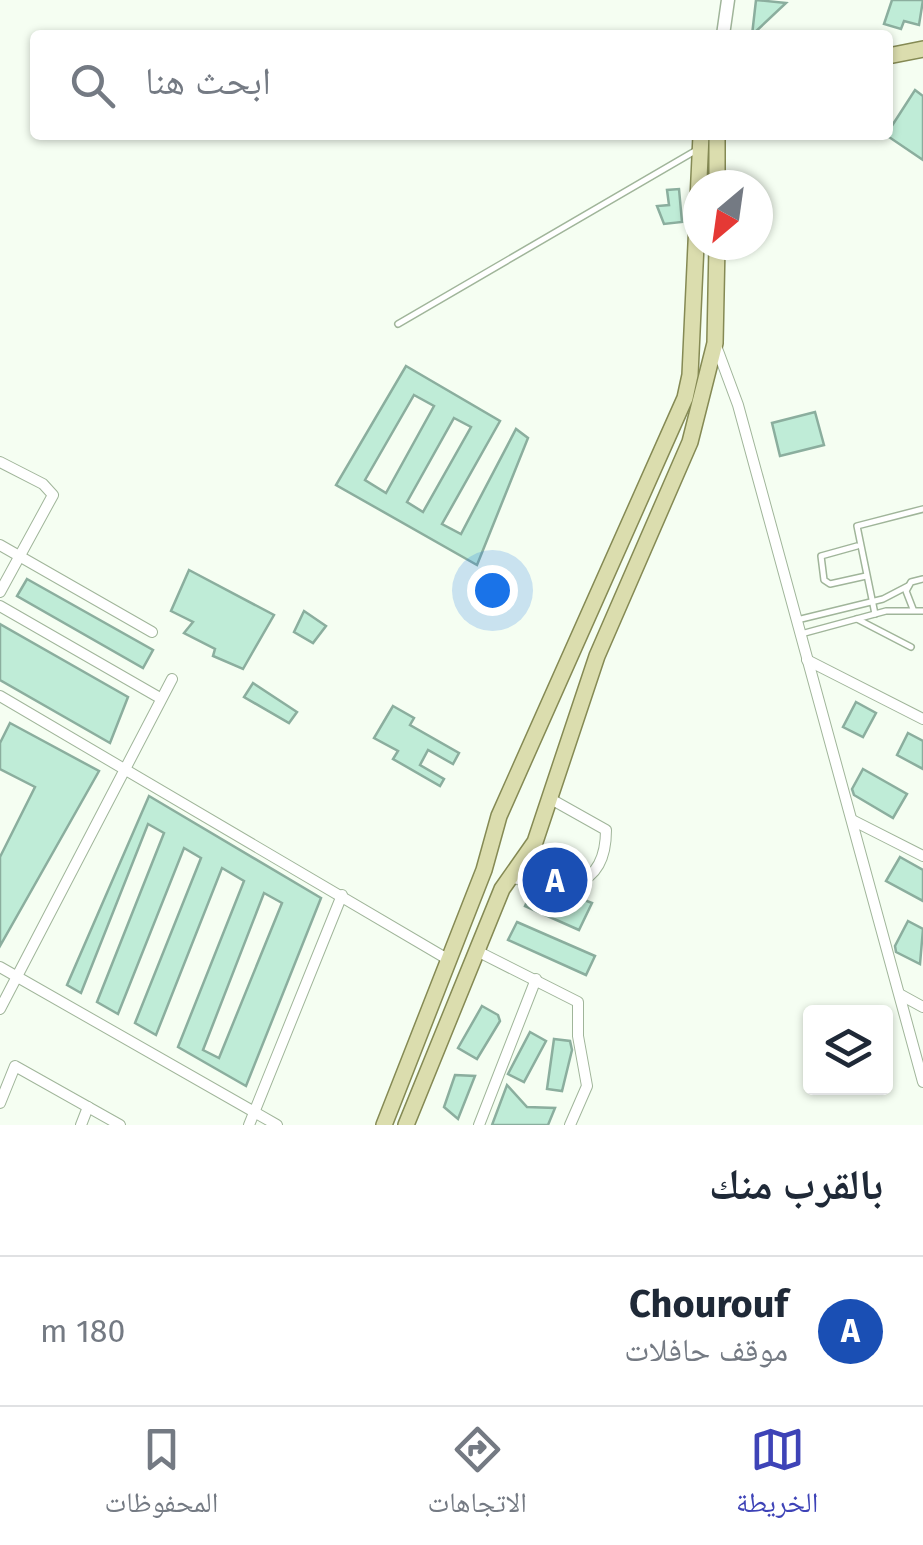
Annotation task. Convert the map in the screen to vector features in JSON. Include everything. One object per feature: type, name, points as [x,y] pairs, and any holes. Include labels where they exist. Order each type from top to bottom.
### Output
[{"type":"main road","points":[[893,55],[923,49]]},
{"type":"main road","points":[[384,1125],[488,852],[685,398],[690,375],[698,153],[709,140]]},
{"type":"main road","points":[[712,140],[715,170]]},
{"type":"main road","points":[[412,1123],[502,889],[535,842],[598,656],[690,442],[715,343],[717,260]]},
{"type":"main road","points":[[533,745],[547,745],[564,754]]},
{"type":"main road","points":[[488,852],[496,866],[516,872]]},
{"type":"street","points":[[724,30],[728,0]]},
{"type":"street","points":[[715,343],[731,383],[923,1082]]},
{"type":"street","points":[[0,462],[43,484],[54,495],[0,592]]},
{"type":"street","points":[[0,546],[152,632]]},
{"type":"street","points":[[0,606],[160,698]]},
{"type":"street","points":[[808,660],[923,718]]},
{"type":"street","points":[[0,1009],[172,679]]},
{"type":"street","points":[[0,696],[449,960]]},
{"type":"street","points":[[516,872],[534,886],[567,886],[587,880],[604,859],[606,830],[549,798]]},
{"type":"street","points":[[852,820],[923,856]]},
{"type":"street","points":[[249,1125],[342,895]]},
{"type":"street","points":[[477,951],[578,1002],[578,1036],[586,1086],[570,1125]]},
{"type":"street","points":[[0,967],[277,1125]]},
{"type":"street","points":[[479,1125],[536,979]]},
{"type":"street","points":[[900,995],[923,1007]]},
{"type":"street","points":[[0,1104],[16,1066],[120,1125]]},
{"type":"street","points":[[81,1125],[88,1108]]},
{"type":"lane","points":[[398,324],[667,164],[694,150],[698,153]]},
{"type":"lane","points":[[875,614],[855,531],[860,523],[923,509]]},
{"type":"lane","points":[[858,546],[821,556],[824,580],[830,584],[866,576]]},
{"type":"lane","points":[[797,620],[872,602],[923,579]]},
{"type":"lane","points":[[908,586],[905,597],[919,611]]},
{"type":"lane","points":[[800,634],[875,614],[919,611]]},
{"type":"lane","points":[[857,619],[911,648]]},
{"type":"building","points":[[756,0],[786,3],[757,30],[753,30]]},
{"type":"building","points":[[892,0],[923,0],[919,25],[904,21],[901,29],[884,24]]},
{"type":"building","points":[[915,90],[923,96],[923,160],[893,140],[893,124]]},
{"type":"building","points":[[679,189],[682,222],[664,224],[657,206],[669,205],[667,190]]},
{"type":"building","points":[[406,366],[500,421],[442,524],[461,534],[516,429],[528,438],[477,565],[336,485]],"holes":[[[414,395],[434,406],[386,493],[365,480]],[[454,418],[471,427],[423,512],[407,502]]]},
{"type":"building","points":[[815,412],[824,445],[780,456],[772,423]]},
{"type":"building","points":[[189,570],[274,615],[243,669],[213,656],[215,649],[184,633],[193,622],[171,611]]},
{"type":"building","points":[[27,579],[153,650],[143,668],[17,596]]},
{"type":"building","points":[[304,611],[326,626],[313,643],[294,632]]},
{"type":"building","points":[[0,624],[128,697],[110,743],[0,680]]},
{"type":"building","points":[[253,683],[297,712],[289,723],[244,697]]},
{"type":"building","points":[[856,702],[876,713],[863,737],[843,727]]},
{"type":"building","points":[[393,706],[414,718],[410,725],[459,753],[453,764],[428,750],[420,765],[444,779],[440,786],[393,759],[398,751],[374,738]]},
{"type":"building","points":[[10,723],[99,771],[0,946],[0,857],[35,787],[0,769],[0,743]]},
{"type":"building","points":[[908,733],[923,741],[923,769],[897,755]]},
{"type":"building","points":[[863,769],[907,794],[893,818],[854,795],[852,789]]},
{"type":"building","points":[[149,796],[321,898],[246,1086],[178,1047],[244,881],[222,868],[156,1035],[135,1023],[201,858],[184,848],[118,1014],[97,1002],[164,833],[148,824],[81,993],[67,985]],"holes":[[[264,893],[282,903],[219,1058],[203,1050]]]},
{"type":"building","points":[[900,857],[923,870],[923,901],[886,881]]},
{"type":"building","points":[[530,895],[557,907],[560,900],[571,905],[579,898],[592,903],[579,930],[525,906]]},
{"type":"building","points":[[908,921],[923,929],[920,964],[896,952],[895,946]]},
{"type":"building","points":[[517,922],[595,956],[586,975],[508,940]]},
{"type":"building","points":[[482,1006],[498,1015],[500,1021],[477,1059],[458,1048]]},
{"type":"building","points":[[530,1032],[546,1041],[524,1082],[508,1074]]},
{"type":"building","points":[[554,1039],[570,1041],[572,1050],[562,1091],[547,1089]]},
{"type":"building","points":[[455,1075],[475,1076],[458,1119],[444,1107]]},
{"type":"building","points":[[507,1085],[527,1107],[555,1108],[548,1125],[492,1125]]},
{"type":"place","name":"Chourouf","points":[[555,880]]}]
